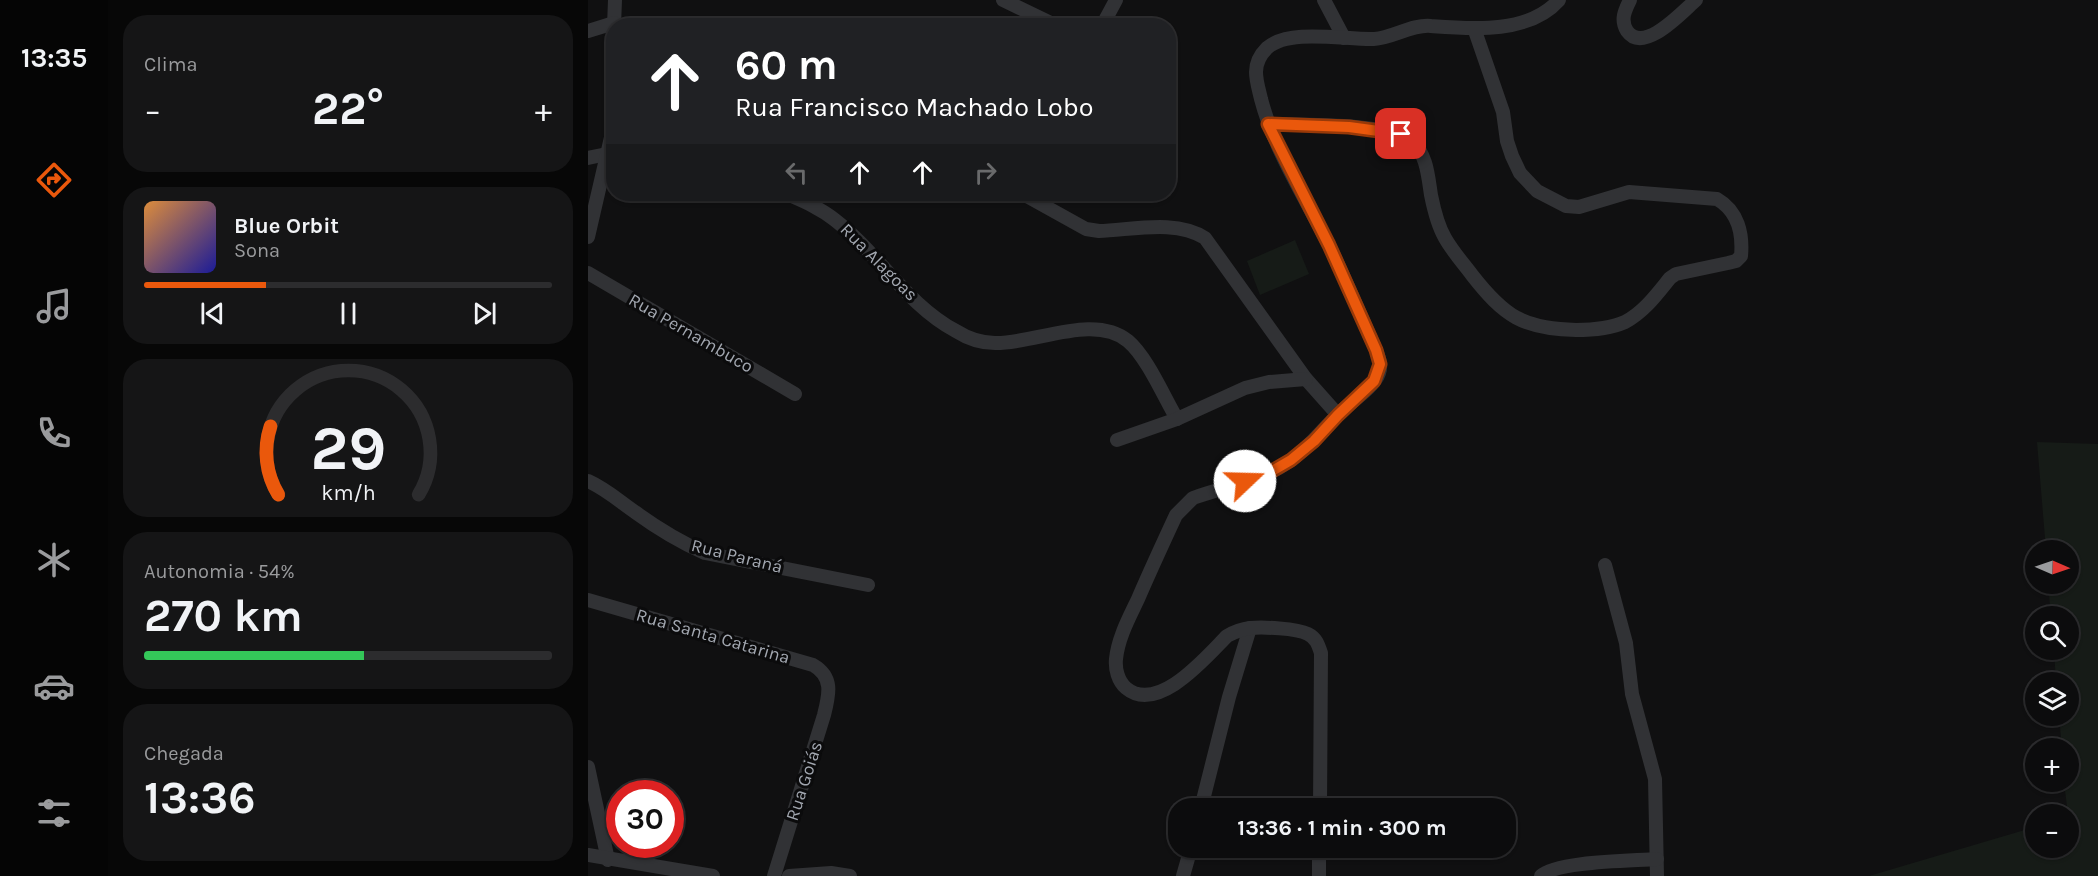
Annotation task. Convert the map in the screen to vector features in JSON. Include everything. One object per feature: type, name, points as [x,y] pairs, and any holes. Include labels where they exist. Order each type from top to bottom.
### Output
[{"type":"street","points":[[615,0],[616,18]]},
{"type":"street","points":[[1003,0],[1040,18]]},
{"type":"street","points":[[1106,18],[1116,0]]},
{"type":"street","points":[[1324,0],[1344,38]]},
{"type":"street","points":[[1320,798],[1321,653],[1317,642],[1308,634],[1299,631],[1250,628],[1236,631],[1227,636],[1170,688],[1153,694],[1141,695],[1128,690],[1120,683],[1116,671],[1116,659],[1122,632],[1176,515],[1193,498],[1254,478],[1282,465],[1314,441],[1374,381],[1380,364],[1376,350],[1329,245],[1268,124],[1256,71],[1259,58],[1268,48],[1281,40],[1297,37],[1376,39],[1425,25],[1474,28],[1515,24],[1536,18],[1553,8],[1559,0]]},
{"type":"street","points":[[1630,0],[1623,16],[1628,31],[1634,36],[1644,38],[1655,35],[1696,0]]},
{"type":"street","points":[[588,31],[606,27]]},
{"type":"street","points":[[1268,124],[1377,130],[1401,134],[1411,140],[1420,150],[1427,168],[1431,197],[1445,238],[1499,307],[1514,319],[1533,325],[1563,330],[1607,328],[1625,322],[1641,311],[1676,274],[1736,261],[1741,256],[1742,244],[1738,223],[1724,203],[1718,199],[1629,192],[1572,207],[1555,202],[1537,191],[1520,172],[1512,156],[1507,141],[1503,112],[1474,28]]},
{"type":"street","points":[[588,158],[606,154]]},
{"type":"street","points":[[588,237],[606,158]]},
{"type":"street","name":"Rua Alagoas","points":[[802,201],[836,220],[920,304],[945,324],[980,342],[994,343],[1079,330],[1112,332],[1127,340],[1137,350],[1177,419]]},
{"type":"street","points":[[1036,201],[1086,229],[1099,231],[1174,227],[1187,229],[1205,238],[1306,379],[1338,415]]},
{"type":"street","name":"Rua Pernambuco","points":[[588,273],[795,394]]},
{"type":"street","points":[[1117,440],[1177,419],[1245,388],[1269,382],[1306,379]]},
{"type":"street","name":"Rua Paraná","points":[[588,481],[611,493],[636,513],[684,544],[705,553],[868,585]]},
{"type":"street","points":[[1605,565],[1626,643],[1632,694],[1655,778],[1657,876]]},
{"type":"street","name":"Rua Santa Catarina","points":[[588,600],[813,665],[820,669],[829,684]]},
{"type":"street","points":[[1204,798],[1229,697],[1250,628]]},
{"type":"street","name":"Rua Goiás","points":[[774,876],[819,731],[829,693],[829,684]]},
{"type":"street","points":[[588,768],[608,860]]},
{"type":"street","points":[[588,855],[713,876]]},
{"type":"street","points":[[1183,876],[1188,858]]},
{"type":"street","points":[[1318,876],[1319,858]]},
{"type":"street","points":[[1541,876],[1553,869],[1573,866],[1657,859]]},
{"type":"street","points":[[789,876],[831,873],[850,876]]},
{"type":"shaded area","points":[[1295,240],[1309,274],[1260,295],[1247,261]]},
{"type":"shaded area","points":[[2037,442],[2098,444],[2098,876],[1869,876],[2025,830],[2025,858],[2079,858],[2079,804],[2067,804],[2065,792],[2079,792],[2079,738],[2061,738],[2060,726],[2079,726],[2079,672],[2055,672],[2055,660],[2079,660],[2079,606],[2050,606],[2049,594],[2079,594],[2079,540],[2045,540]]},
{"type":"route","points":[[1245,481],[1272,471],[1291,460],[1314,441],[1374,381],[1380,364],[1376,350],[1329,245],[1268,124],[1349,127],[1401,134]]}]
